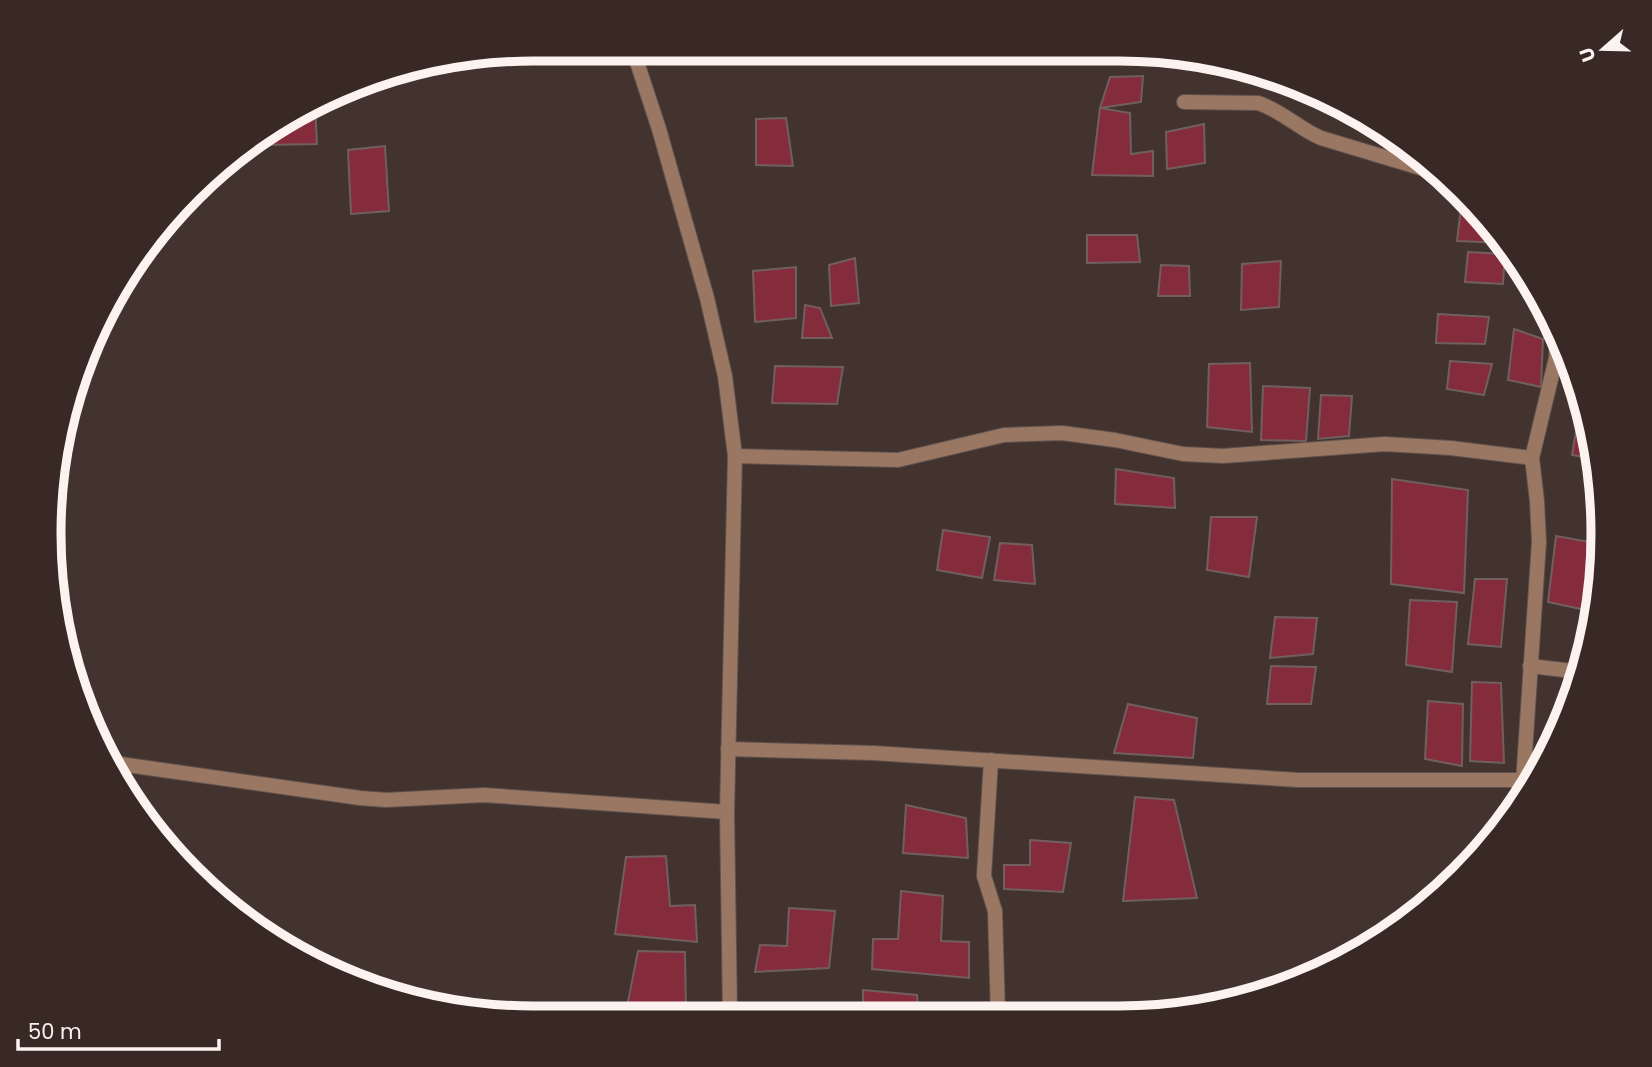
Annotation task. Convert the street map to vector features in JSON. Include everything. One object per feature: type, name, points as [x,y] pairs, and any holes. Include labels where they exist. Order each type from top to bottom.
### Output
[{"type":"street","points":[[637,61],[707,298],[725,376],[735,456],[727,812],[730,1006]]},
{"type":"street","points":[[1184,102],[1258,103],[1311,134],[1415,166]]},
{"type":"street","points":[[1522,778],[1539,542],[1532,458],[1556,356]]},
{"type":"street","points":[[735,456],[898,460],[1004,435],[1062,433],[1115,440],[1183,454],[1223,456],[1385,444],[1451,448],[1532,458]]},
{"type":"street","points":[[1530,666],[1570,671]]},
{"type":"street","points":[[728,749],[873,752],[1299,780],[1521,780]]},
{"type":"street","points":[[991,760],[984,876],[995,911],[998,1006]]},
{"type":"street","points":[[122,764],[360,798],[386,800],[484,795],[727,812]]},
{"type":"building","points":[[1143,76],[1141,102],[1100,108],[1110,77]]},
{"type":"building","points":[[1100,108],[1130,113],[1131,154],[1153,151],[1153,176],[1092,175]]},
{"type":"building","points":[[315,115],[317,144],[266,145]]},
{"type":"building","points":[[786,118],[793,166],[756,165],[756,119]]},
{"type":"building","points":[[1204,124],[1205,163],[1167,169],[1166,132]]},
{"type":"building","points":[[385,146],[389,211],[351,214],[348,150]]},
{"type":"building","points":[[1461,209],[1490,242],[1457,241]]},
{"type":"building","points":[[1087,235],[1137,235],[1140,262],[1087,263]]},
{"type":"building","points":[[1468,252],[1499,254],[1504,262],[1503,284],[1465,282]]},
{"type":"building","points":[[855,258],[859,303],[831,306],[829,265]]},
{"type":"building","points":[[1281,261],[1279,307],[1241,310],[1242,264]]},
{"type":"building","points":[[1161,265],[1189,266],[1190,296],[1158,296]]},
{"type":"building","points":[[796,267],[796,318],[755,322],[753,271]]},
{"type":"building","points":[[805,305],[820,308],[832,338],[802,338]]},
{"type":"building","points":[[1438,314],[1489,317],[1485,344],[1436,343]]},
{"type":"building","points":[[1514,329],[1543,339],[1541,387],[1508,380]]},
{"type":"building","points":[[1450,361],[1492,364],[1484,395],[1447,389]]},
{"type":"building","points":[[1250,363],[1252,432],[1207,427],[1209,364]]},
{"type":"building","points":[[775,366],[843,367],[837,404],[772,403]]},
{"type":"building","points":[[1263,386],[1310,388],[1306,441],[1261,440]]},
{"type":"building","points":[[1321,395],[1352,396],[1349,436],[1318,439]]},
{"type":"building","points":[[1578,422],[1585,457],[1572,455]]},
{"type":"building","points":[[1116,469],[1174,478],[1175,508],[1115,504]]},
{"type":"building","points":[[1392,479],[1468,490],[1464,593],[1391,584]]},
{"type":"building","points":[[1211,517],[1257,517],[1249,577],[1207,570]]},
{"type":"building","points":[[943,530],[990,537],[982,578],[937,570]]},
{"type":"building","points":[[1556,536],[1591,542],[1585,610],[1548,602]]},
{"type":"building","points":[[1000,543],[1032,545],[1035,584],[994,580]]},
{"type":"building","points":[[1475,579],[1507,579],[1501,647],[1468,644]]},
{"type":"building","points":[[1410,600],[1457,602],[1452,672],[1406,665]]},
{"type":"building","points":[[1275,617],[1317,618],[1313,654],[1270,658]]},
{"type":"building","points":[[1271,666],[1316,667],[1311,704],[1267,704]]},
{"type":"building","points":[[1472,682],[1501,683],[1504,763],[1470,761]]},
{"type":"building","points":[[1428,701],[1463,704],[1462,766],[1425,759]]},
{"type":"building","points":[[1128,704],[1197,718],[1193,758],[1114,753]]},
{"type":"building","points":[[1135,797],[1174,800],[1197,898],[1123,901]]},
{"type":"building","points":[[906,805],[966,818],[968,858],[903,853]]},
{"type":"building","points":[[1030,840],[1071,843],[1063,892],[1004,889],[1004,865],[1030,865]]},
{"type":"building","points":[[666,856],[670,906],[695,905],[697,942],[615,934],[626,857]]},
{"type":"building","points":[[901,891],[943,896],[941,941],[969,942],[969,978],[872,969],[873,939],[898,939]]},
{"type":"building","points":[[789,908],[835,911],[829,968],[755,972],[760,945],[787,946]]},
{"type":"building","points":[[638,951],[685,952],[686,1006],[627,1006]]},
{"type":"building","points":[[863,990],[917,995],[918,1006],[863,1006]]}]
